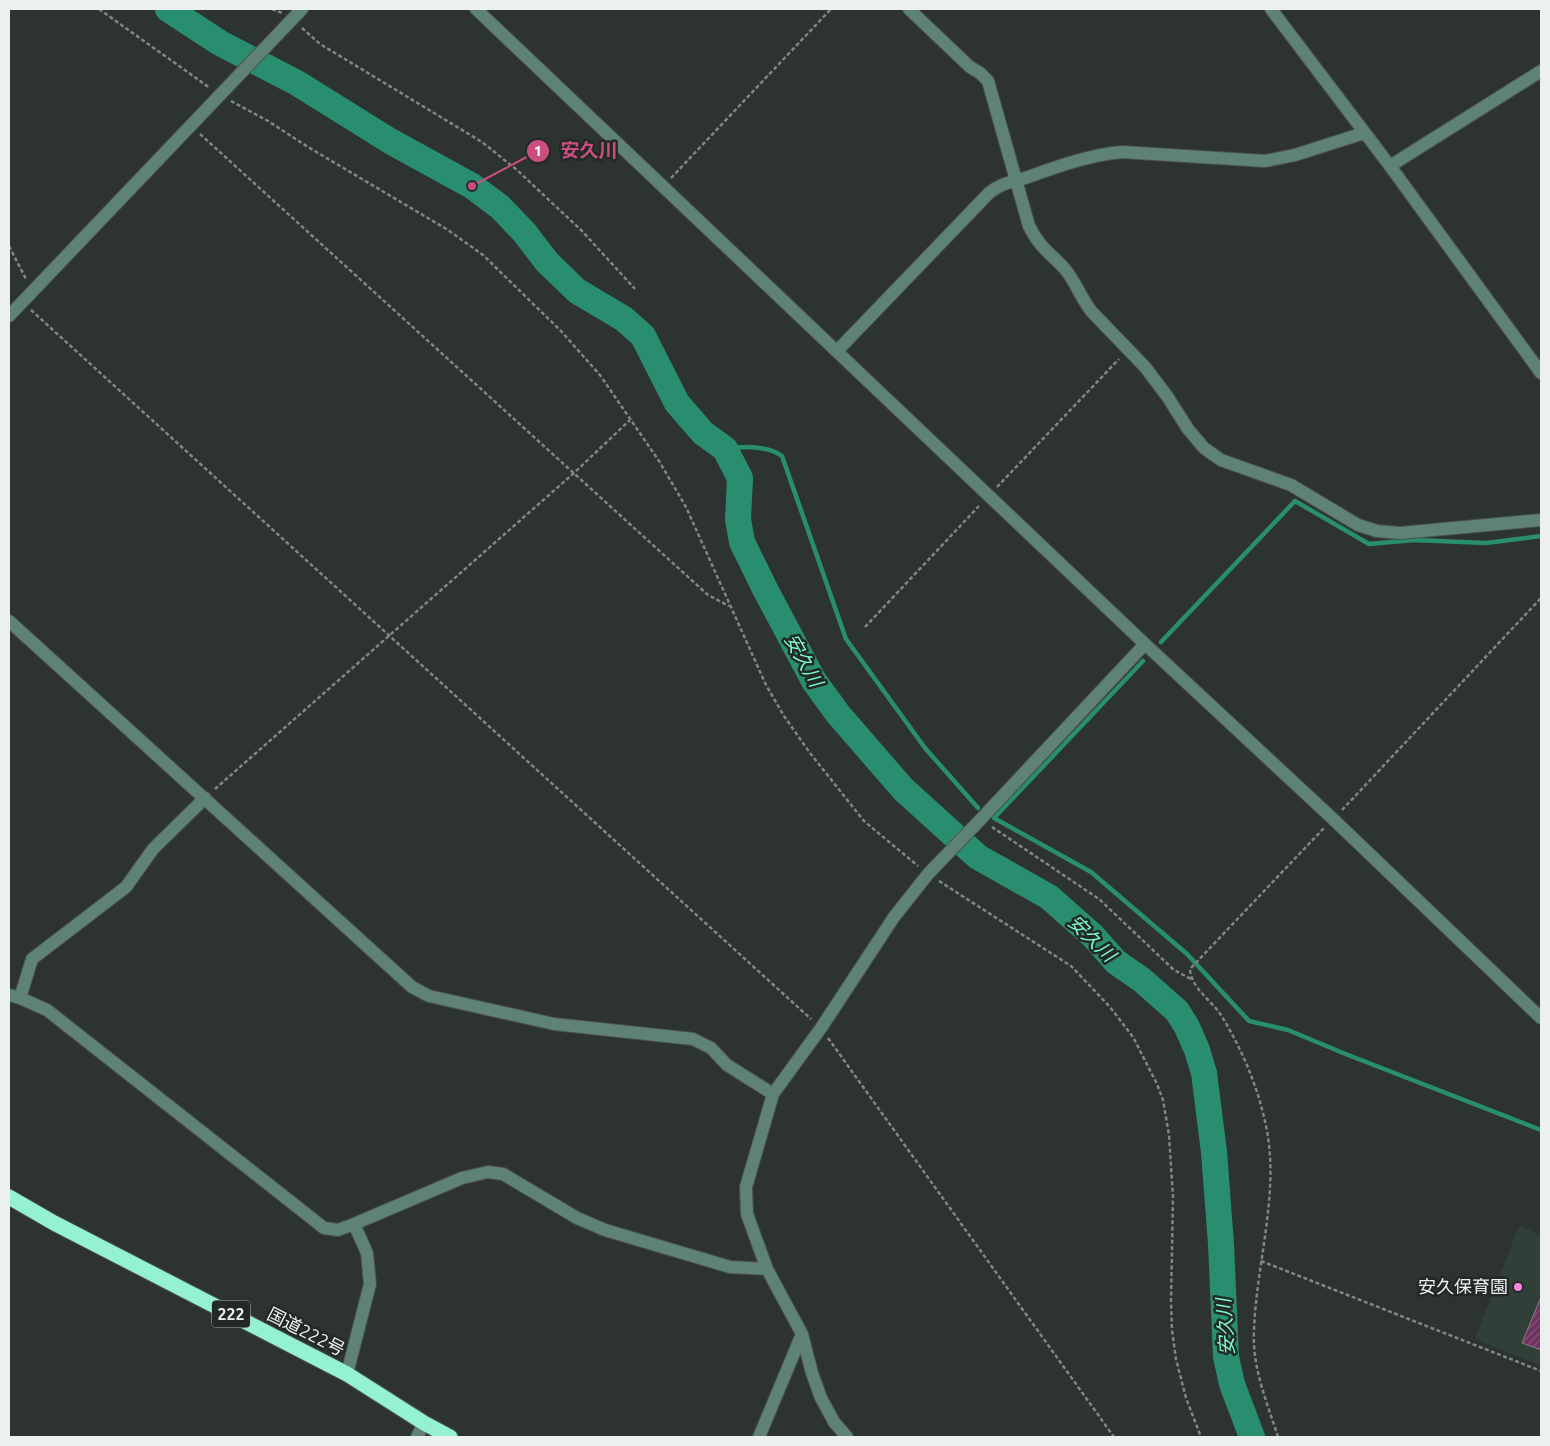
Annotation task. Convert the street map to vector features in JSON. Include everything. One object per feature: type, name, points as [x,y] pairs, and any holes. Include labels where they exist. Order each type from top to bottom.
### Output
[{"type":"highway","name":"国道222号","points":[[9,1197],[54,1223],[347,1374],[424,1423],[450,1437]]},
{"type":"street","points":[[9,316],[302,9]]},
{"type":"street","points":[[476,9],[1541,1018]]},
{"type":"street","points":[[909,9],[970,67],[988,81],[1029,226],[1036,241],[1065,269],[1084,303],[1129,349],[1167,396],[1188,429],[1204,448],[1221,460],[1291,485],[1358,525],[1377,531],[1400,533],[1541,520]]},
{"type":"street","points":[[1271,9],[1390,166],[1541,373]]},
{"type":"street","points":[[1390,166],[1541,71]]},
{"type":"street","points":[[837,351],[989,193],[1000,184],[1016,181],[1100,154],[1122,152],[1265,161],[1294,155],[1364,133]]},
{"type":"street","points":[[9,621],[412,987],[429,996],[554,1024],[693,1039],[711,1048],[727,1065],[774,1094]]},
{"type":"street","points":[[847,1437],[834,1422],[821,1398],[812,1373],[802,1334],[767,1270],[747,1214],[746,1188],[774,1094],[821,1028],[894,917],[928,874],[1145,644]]},
{"type":"street","points":[[205,798],[153,849],[126,887],[32,959],[14,997],[47,1010],[324,1228],[338,1230],[462,1178],[488,1172],[503,1174],[576,1218],[605,1230],[730,1266],[767,1270]]},
{"type":"street","points":[[347,1374],[370,1284],[366,1253],[354,1224]]},
{"type":"street","points":[[759,1437],[802,1334]]},
{"type":"street","points":[[418,1437],[424,1423]]},
{"type":"path","points":[[99,9],[221,96],[268,120],[448,230],[483,255],[561,331],[600,375],[659,461],[686,507],[717,575],[729,607],[766,685],[784,716],[810,753],[864,821],[928,874],[1071,966],[1110,1007],[1133,1037],[1163,1100],[1169,1134],[1173,1197],[1172,1330],[1176,1359],[1186,1398],[1201,1437]]},
{"type":"path","points":[[664,187],[831,9]]},
{"type":"path","points":[[292,19],[320,44],[482,142],[517,170],[582,231],[635,289]]},
{"type":"path","points":[[191,126],[708,595],[729,607]]},
{"type":"path","points":[[9,246],[33,291]]},
{"type":"path","points":[[22,302],[821,1028],[1114,1437]]},
{"type":"path","points":[[865,627],[1129,349]]},
{"type":"path","points":[[205,798],[574,474],[630,420]]},
{"type":"path","points":[[1191,978],[1190,969],[1541,598]]},
{"type":"path","points":[[981,819],[1099,899],[1174,970],[1191,978],[1220,1015],[1250,1071],[1260,1098],[1267,1133],[1271,1177],[1253,1332],[1256,1370],[1278,1437]]},
{"type":"path","points":[[1261,1261],[1541,1371]]},
{"type":"shaded area","name":"安久保育園","points":[[1519,1226],[1541,1235],[1541,1366],[1475,1339]]},
{"type":"building","points":[[1541,1297],[1541,1350],[1522,1343]]},
{"type":"waterway","name":"安久川","points":[[168,9],[220,43],[297,83],[390,141],[472,186],[500,207],[524,232],[547,262],[577,291],[624,319],[643,336],[677,403],[703,433],[725,449],[740,478],[738,519],[742,542],[814,681],[838,714],[903,789],[978,857],[1049,897],[1093,936],[1116,962],[1142,980],[1177,1011],[1187,1027],[1204,1073],[1214,1152],[1221,1244],[1226,1357],[1232,1384],[1252,1437]]},
{"type":"waterway","points":[[725,449],[755,447],[776,452],[782,456],[846,639],[925,748],[978,808]]},
{"type":"waterway","points":[[1161,642],[1295,501],[1369,544],[1414,540],[1486,543],[1541,536]]},
{"type":"waterway","points":[[1143,661],[994,818],[1091,872],[1187,954],[1249,1021],[1288,1030],[1541,1130]]},
{"type":"place","name":"安久川","points":[[472,186]]},
{"type":"place","name":"安久保育園","points":[[1518,1287]]}]
